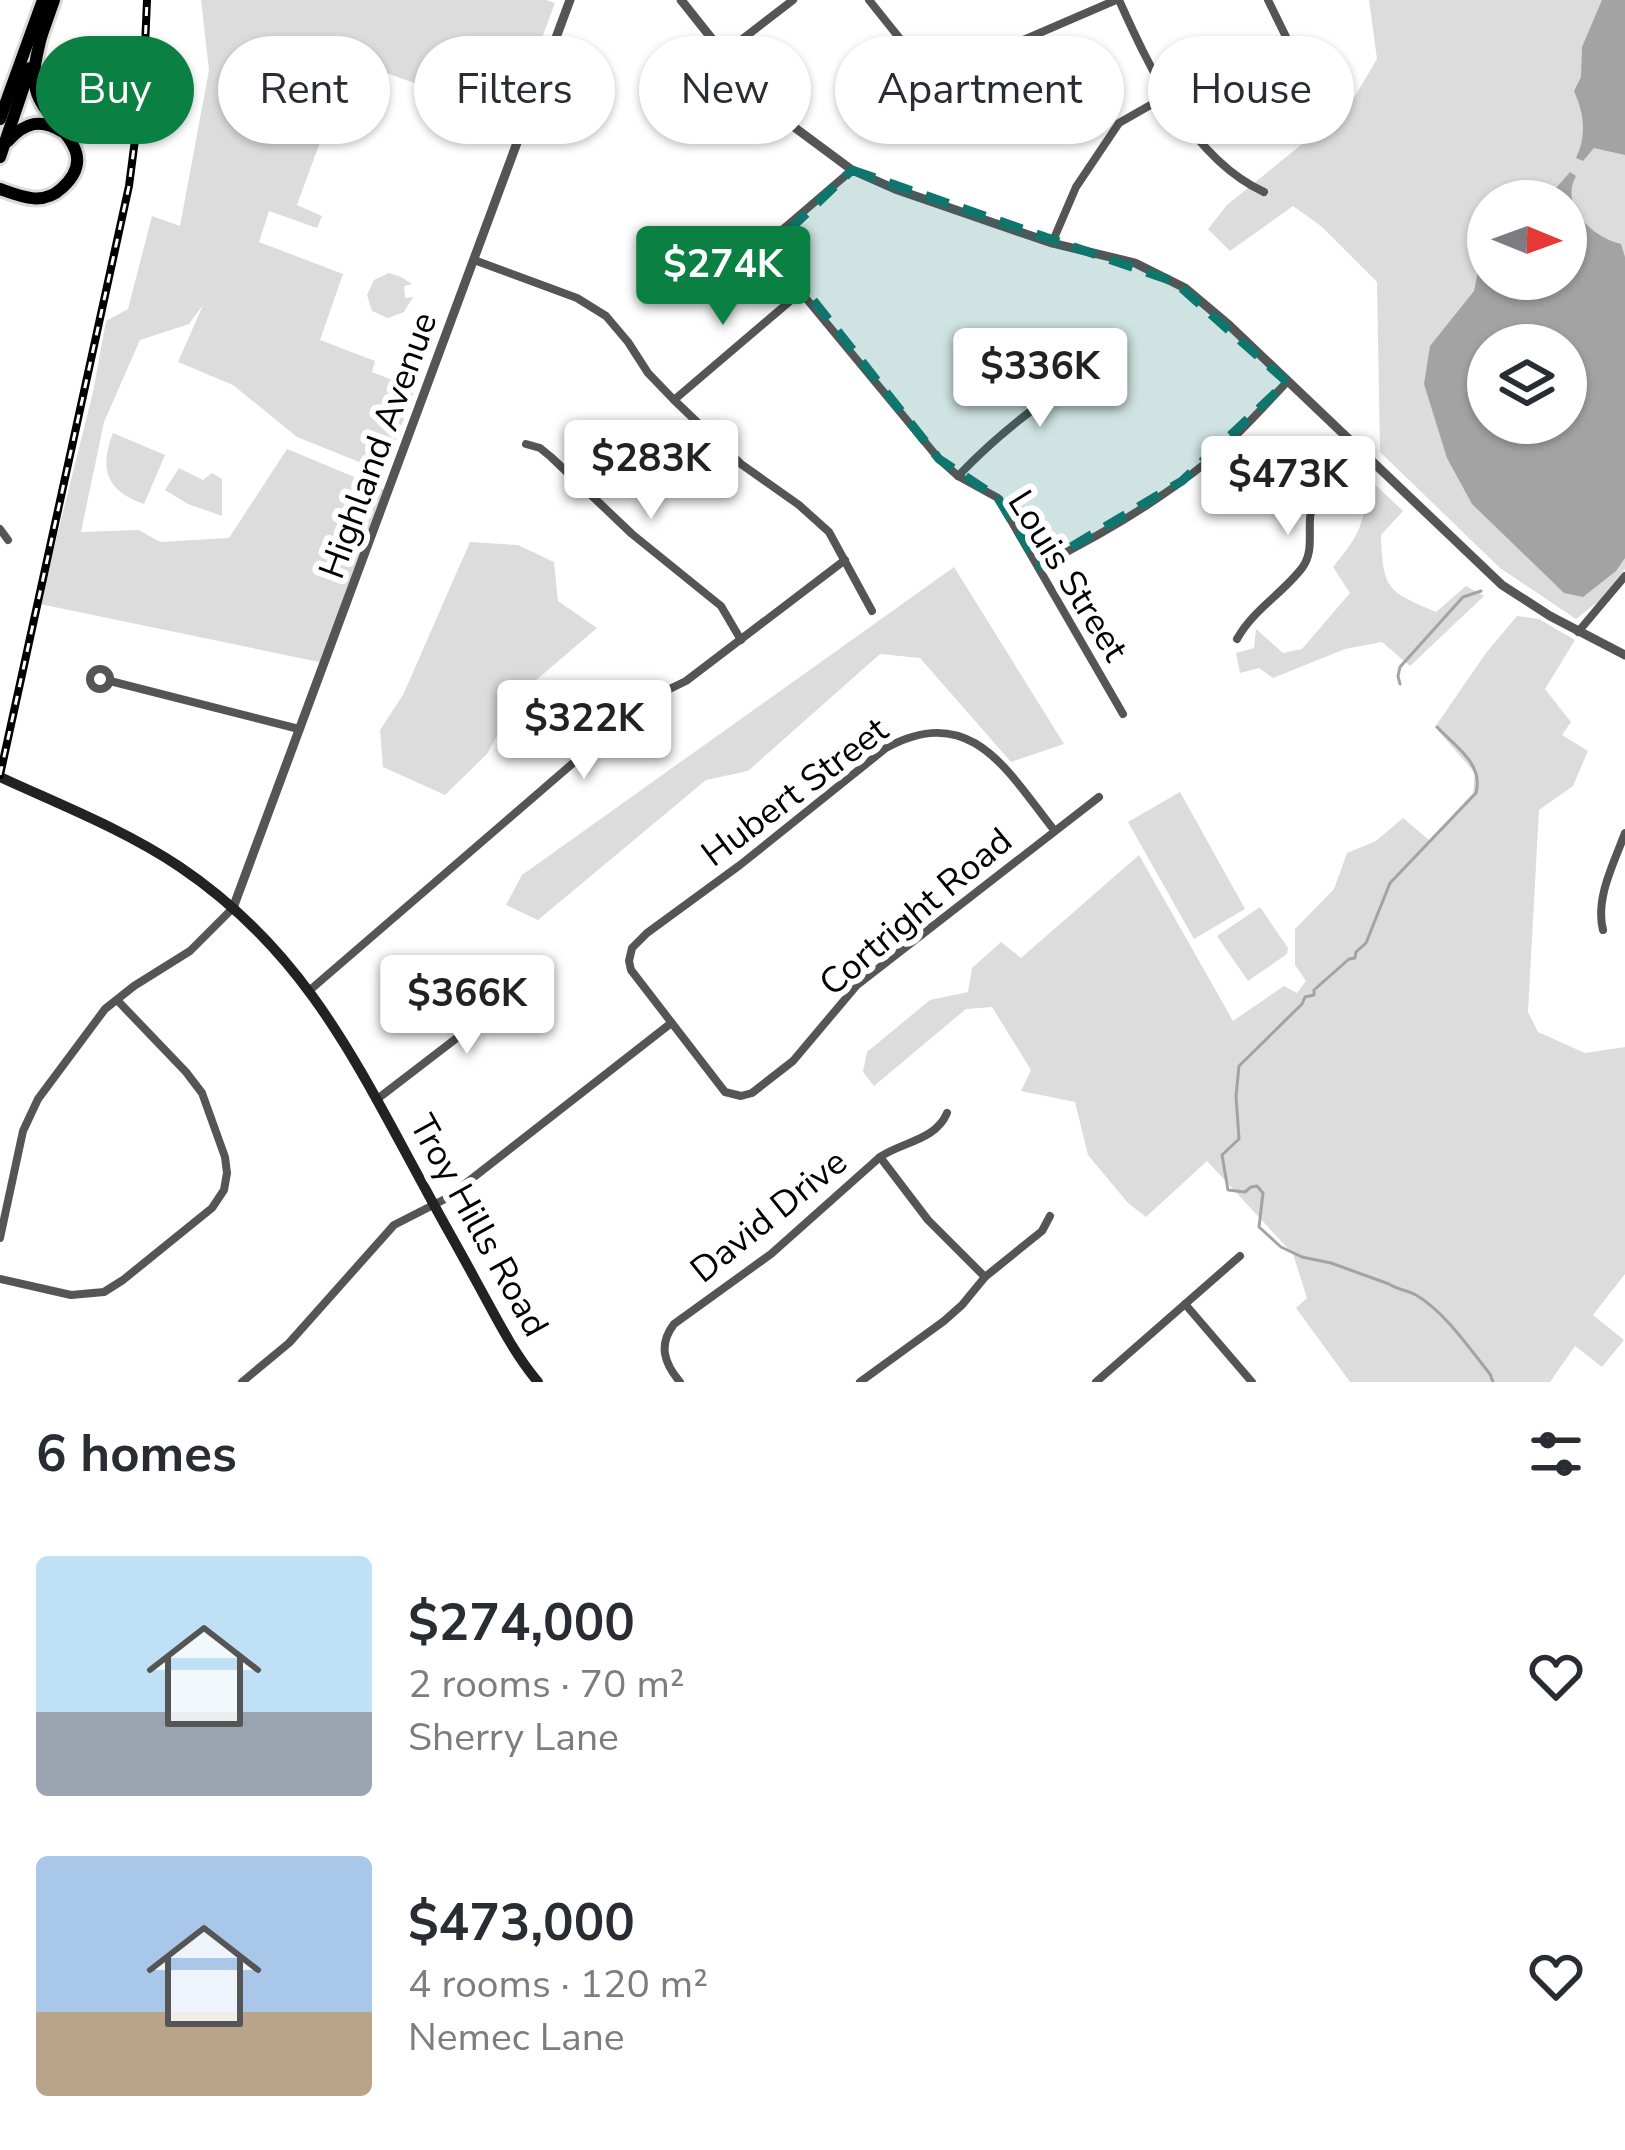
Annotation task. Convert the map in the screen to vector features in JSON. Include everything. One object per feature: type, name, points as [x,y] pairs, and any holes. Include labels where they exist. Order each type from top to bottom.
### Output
[{"type":"main road","points":[[0,119],[44,0]]},
{"type":"main road","points":[[2,152],[54,0]]},
{"type":"main road","points":[[2,152],[19,130],[36,123]]},
{"type":"main road","points":[[0,189],[36,200],[59,191],[76,166],[72,144]]},
{"type":"main road","name":"Troy Hills Road","points":[[0,777],[136,840],[180,867],[282,956],[310,990],[511,1344],[538,1382]]},
{"type":"street","name":"Highland Avenue","points":[[232,908],[570,0]]},
{"type":"street","points":[[681,0],[710,36]]},
{"type":"street","points":[[747,36],[793,0]]},
{"type":"street","points":[[869,0],[932,80],[946,87],[956,85],[1007,47],[1117,0],[1148,58]]},
{"type":"street","points":[[1268,0],[1286,36]]},
{"type":"street","points":[[1052,243],[1076,187],[1119,123],[1148,106]]},
{"type":"street","points":[[811,140],[852,170],[895,189],[1052,243],[1135,263],[1175,282],[1211,309],[1502,585],[1625,655]]},
{"type":"street","points":[[1203,144],[1242,182],[1264,192]]},
{"type":"street","name":"Louis Street","points":[[852,170],[772,241],[776,262],[939,459],[958,476],[998,498],[1123,714]]},
{"type":"street","points":[[474,260],[577,298],[614,324],[648,373],[674,400],[741,464],[819,520],[872,610]]},
{"type":"street","points":[[674,400],[802,291]]},
{"type":"street","points":[[958,476],[1006,429],[1105,362]]},
{"type":"street","points":[[1040,566],[1182,482],[1287,382]]},
{"type":"street","points":[[526,444],[551,457],[632,534],[721,606],[741,640]]},
{"type":"street","points":[[1237,639],[1302,568],[1310,553],[1313,504],[1355,448]]},
{"type":"street","points":[[0,530],[8,540]]},
{"type":"street","points":[[310,990],[645,700],[686,681],[845,560]]},
{"type":"street","points":[[1578,632],[1625,576]]},
{"type":"street","points":[[110,681],[299,729]]},
{"type":"street","points":[[533,697],[583,754]]},
{"type":"street","name":"Hubert Street","points":[[670,1024],[631,970],[630,954],[639,940],[905,737],[944,732],[976,742],[1009,772],[1054,830]]},
{"type":"street","name":"Cortright Road","points":[[670,1024],[725,1092],[752,1093],[806,1049],[857,985],[1099,797]]},
{"type":"street","points":[[1603,930],[1602,900],[1625,833]]},
{"type":"street","points":[[0,1238],[32,1108],[105,1010],[190,951],[232,908]]},
{"type":"street","points":[[376,1100],[535,979]]},
{"type":"street","points":[[0,1279],[70,1295],[104,1292],[212,1208],[224,1190],[225,1157],[202,1093],[117,1000]]},
{"type":"street","points":[[242,1382],[289,1343],[394,1225],[447,1198],[670,1024]]},
{"type":"street","name":"David Drive","points":[[680,1382],[664,1356],[674,1324],[771,1254],[880,1157],[935,1130],[947,1113]]},
{"type":"street","points":[[880,1157],[928,1220],[985,1277]]},
{"type":"street","points":[[860,1382],[944,1321],[985,1277],[1042,1231],[1050,1216]]},
{"type":"street","points":[[1096,1382],[1240,1256]]},
{"type":"street","points":[[1185,1304],[1252,1382]]},
{"type":"highlighted area","points":[[852,170],[1175,282],[1287,382],[1182,481],[1039,566],[998,498],[939,459],[771,247]]},
{"type":"shaded area","points":[[201,0],[555,3],[543,36],[414,36],[414,83],[390,74],[390,36],[218,36],[218,144],[319,144],[297,205],[322,216],[317,228],[269,211],[259,242],[343,274],[320,340],[375,361],[372,372],[415,389],[384,472],[297,437],[233,385],[178,362],[203,305],[189,324],[140,340],[104,422],[81,532],[139,530],[160,542],[229,538],[287,449],[388,491],[324,663],[40,604],[106,321],[128,309],[152,216],[180,226],[209,70]]},
{"type":"shaded area","points":[[1369,0],[1625,0],[1625,569],[1599,601],[1576,619],[1500,568],[1380,452],[1377,282],[1321,226],[1293,206],[1230,251],[1208,229],[1227,205],[1302,144],[1354,144],[1354,98],[1377,59]]},
{"type":"shaded area","points":[[1602,0],[1625,0],[1625,155],[1594,148],[1583,161],[1576,158],[1583,124],[1574,91],[1581,77],[1582,47]]},
{"type":"shaded area","points":[[1587,225],[1621,244],[1625,257],[1625,558],[1583,597],[1564,593],[1472,504],[1447,458],[1424,384],[1430,346],[1467,300],[1587,300]]},
{"type":"shaded area","points":[[389,273],[412,284],[404,286],[405,298],[413,297],[404,312],[388,318],[372,311],[367,295],[374,280]]},
{"type":"shaded area","points":[[113,433],[165,455],[144,504],[121,492],[109,477],[107,457]]},
{"type":"shaded area","points":[[179,468],[203,480],[212,473],[222,479],[222,516],[165,490]]},
{"type":"shaded area","points":[[1366,476],[1403,511],[1381,535],[1391,586],[1436,612],[1466,586],[1484,596],[1410,666],[1382,642],[1345,649],[1273,678],[1259,668],[1240,673],[1236,653],[1254,648],[1256,629],[1283,653],[1302,649],[1350,593],[1333,567],[1360,525]]},
{"type":"shaded area","points":[[470,542],[518,545],[554,562],[558,601],[597,628],[521,693],[487,754],[445,795],[383,767],[380,730],[403,695]]},
{"type":"shaded area","points":[[954,567],[1064,744],[1011,762],[920,658],[880,654],[748,771],[706,780],[538,920],[506,905],[522,875]]},
{"type":"shaded area","points":[[1517,616],[1539,619],[1575,640],[1545,689],[1571,722],[1562,735],[1588,751],[1573,786],[1539,810],[1528,1012],[1538,1032],[1585,1053],[1625,1047],[1625,1274],[1593,1315],[1624,1340],[1602,1367],[1575,1346],[1550,1382],[1350,1382],[1296,1308],[1307,1298],[1293,1254],[1207,1161],[1146,1217],[1088,1155],[1075,1102],[1021,1091],[1031,1070],[992,1007],[966,1009],[874,1086],[863,1072],[867,1052],[930,1000],[968,992],[972,968],[1001,942],[1021,958],[1139,855],[1233,1021],[1284,986],[1297,993],[1306,981],[1295,965],[1295,929],[1334,889],[1347,853],[1376,841],[1403,818],[1429,840],[1473,793],[1475,773],[1435,727]]},
{"type":"shaded area","points":[[1180,792],[1245,909],[1194,939],[1128,822]]},
{"type":"shaded area","points":[[1260,907],[1288,948],[1287,954],[1248,981],[1217,936]]},
{"type":"waterway","points":[[1400,684],[1400,667],[1463,597],[1481,591]]},
{"type":"waterway","points":[[1437,727],[1472,764],[1476,793],[1390,883],[1366,943],[1355,958],[1314,990],[1314,995],[1305,997],[1239,1066],[1239,1139],[1222,1155],[1228,1190],[1245,1192],[1257,1186],[1263,1193],[1259,1227],[1281,1247],[1416,1295],[1456,1331],[1493,1382]]},
{"type":"railway","points":[[0,775],[129,186],[144,70],[147,0]]}]
